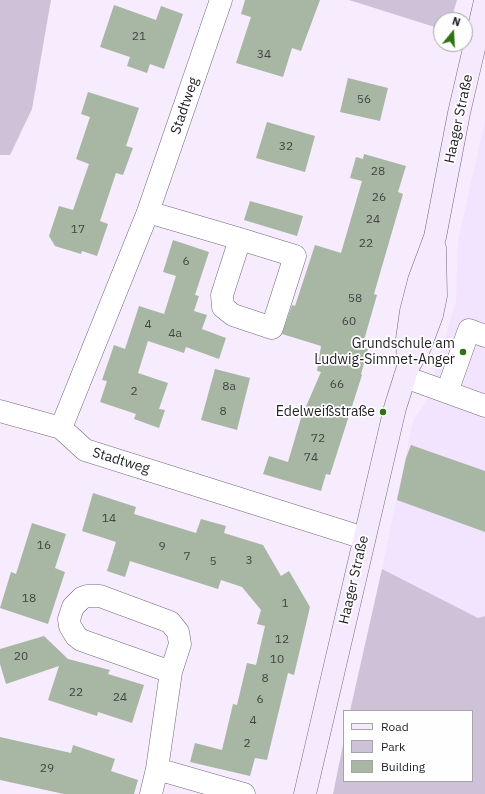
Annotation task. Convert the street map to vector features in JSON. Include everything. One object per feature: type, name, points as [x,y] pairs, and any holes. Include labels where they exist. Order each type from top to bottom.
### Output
[{"type":"street","name":"Stadtweg","points":[[221,0],[148,212],[61,428],[85,450],[364,538]]},
{"type":"street","name":"Haager Straße","points":[[305,794],[395,408],[406,372],[407,339],[411,311],[419,280],[435,237],[455,135],[485,1]]},
{"type":"street","points":[[148,212],[240,239]]},
{"type":"street","points":[[447,392],[469,330],[485,336]]},
{"type":"street","points":[[406,372],[447,392],[485,406]]},
{"type":"street","points":[[0,411],[61,428]]},
{"type":"street","points":[[151,794],[157,769],[171,672],[180,644],[178,632],[170,622],[94,595],[82,598],[73,607],[69,619],[70,626],[76,636],[82,640],[171,672]]},
{"type":"street","points":[[157,769],[244,794]]},
{"type":"shaded area","name":"Grundschule am Ludwig-Simmet-Anger","points":[[485,120],[485,623],[382,569],[413,421],[426,402],[456,301],[458,241]]},
{"type":"green space","points":[[0,0],[51,0],[32,109],[10,155],[0,155]]},
{"type":"green space","points":[[349,0],[457,0],[453,12],[433,12],[433,26]]},
{"type":"green space","points":[[382,569],[478,618],[485,616],[485,794],[333,794],[343,745],[343,782],[473,782],[473,710],[350,710]]},
{"type":"building","points":[[245,0],[320,0],[301,51],[292,48],[283,77],[236,63],[251,17],[241,14]]},
{"type":"building","points":[[114,5],[156,20],[161,6],[183,14],[164,69],[150,64],[147,73],[127,66],[130,57],[100,47]]},
{"type":"building","points":[[348,78],[388,88],[380,121],[340,112]]},
{"type":"building","points":[[88,92],[139,108],[126,146],[133,148],[123,175],[116,173],[100,221],[108,224],[97,256],[82,251],[81,254],[55,246],[49,236],[59,206],[73,210],[89,164],[76,159],[90,117],[81,114]]},
{"type":"building","points":[[267,122],[315,136],[305,172],[256,158]]},
{"type":"building","points":[[364,154],[406,166],[398,192],[403,194],[374,294],[377,295],[362,347],[368,349],[362,375],[330,475],[326,474],[321,491],[263,474],[269,456],[288,462],[301,418],[321,372],[317,371],[321,346],[282,334],[292,305],[295,306],[315,245],[341,253],[362,181],[350,178],[356,157],[363,159]]},
{"type":"building","points":[[250,201],[303,216],[297,236],[244,220]]},
{"type":"building","points":[[173,240],[209,252],[195,295],[199,296],[194,311],[207,315],[202,329],[226,338],[219,359],[186,347],[184,353],[148,341],[138,373],[168,383],[159,409],[165,410],[159,428],[134,419],[136,414],[100,402],[107,381],[102,380],[114,345],[125,349],[139,306],[164,314],[176,276],[163,272]]},
{"type":"building","points":[[215,369],[250,378],[237,430],[201,420]]},
{"type":"building","points":[[411,445],[485,471],[485,532],[397,500],[406,458]]},
{"type":"building","points":[[93,493],[136,507],[134,514],[196,533],[201,519],[226,526],[224,533],[263,545],[281,576],[289,571],[310,607],[294,675],[288,673],[267,760],[255,758],[250,776],[190,762],[195,743],[222,750],[233,704],[237,705],[247,663],[256,665],[265,626],[257,624],[261,610],[242,587],[221,580],[218,589],[130,561],[125,577],[107,571],[116,542],[82,531]]},
{"type":"building","points":[[32,523],[66,534],[55,568],[65,572],[48,624],[0,608],[11,572],[16,574]]},
{"type":"building","points":[[44,636],[68,659],[110,670],[108,674],[144,685],[132,723],[98,712],[97,716],[48,700],[59,666],[6,684],[0,664],[0,649]]},
{"type":"building","points":[[0,737],[71,753],[73,745],[115,759],[111,771],[138,780],[134,794],[64,794],[0,780]]},
{"type":"place","name":"Grundschule am Ludwig-Simmet-Anger","points":[[463,352]]},
{"type":"place","name":"Edelweißstraße","points":[[383,412]]}]
